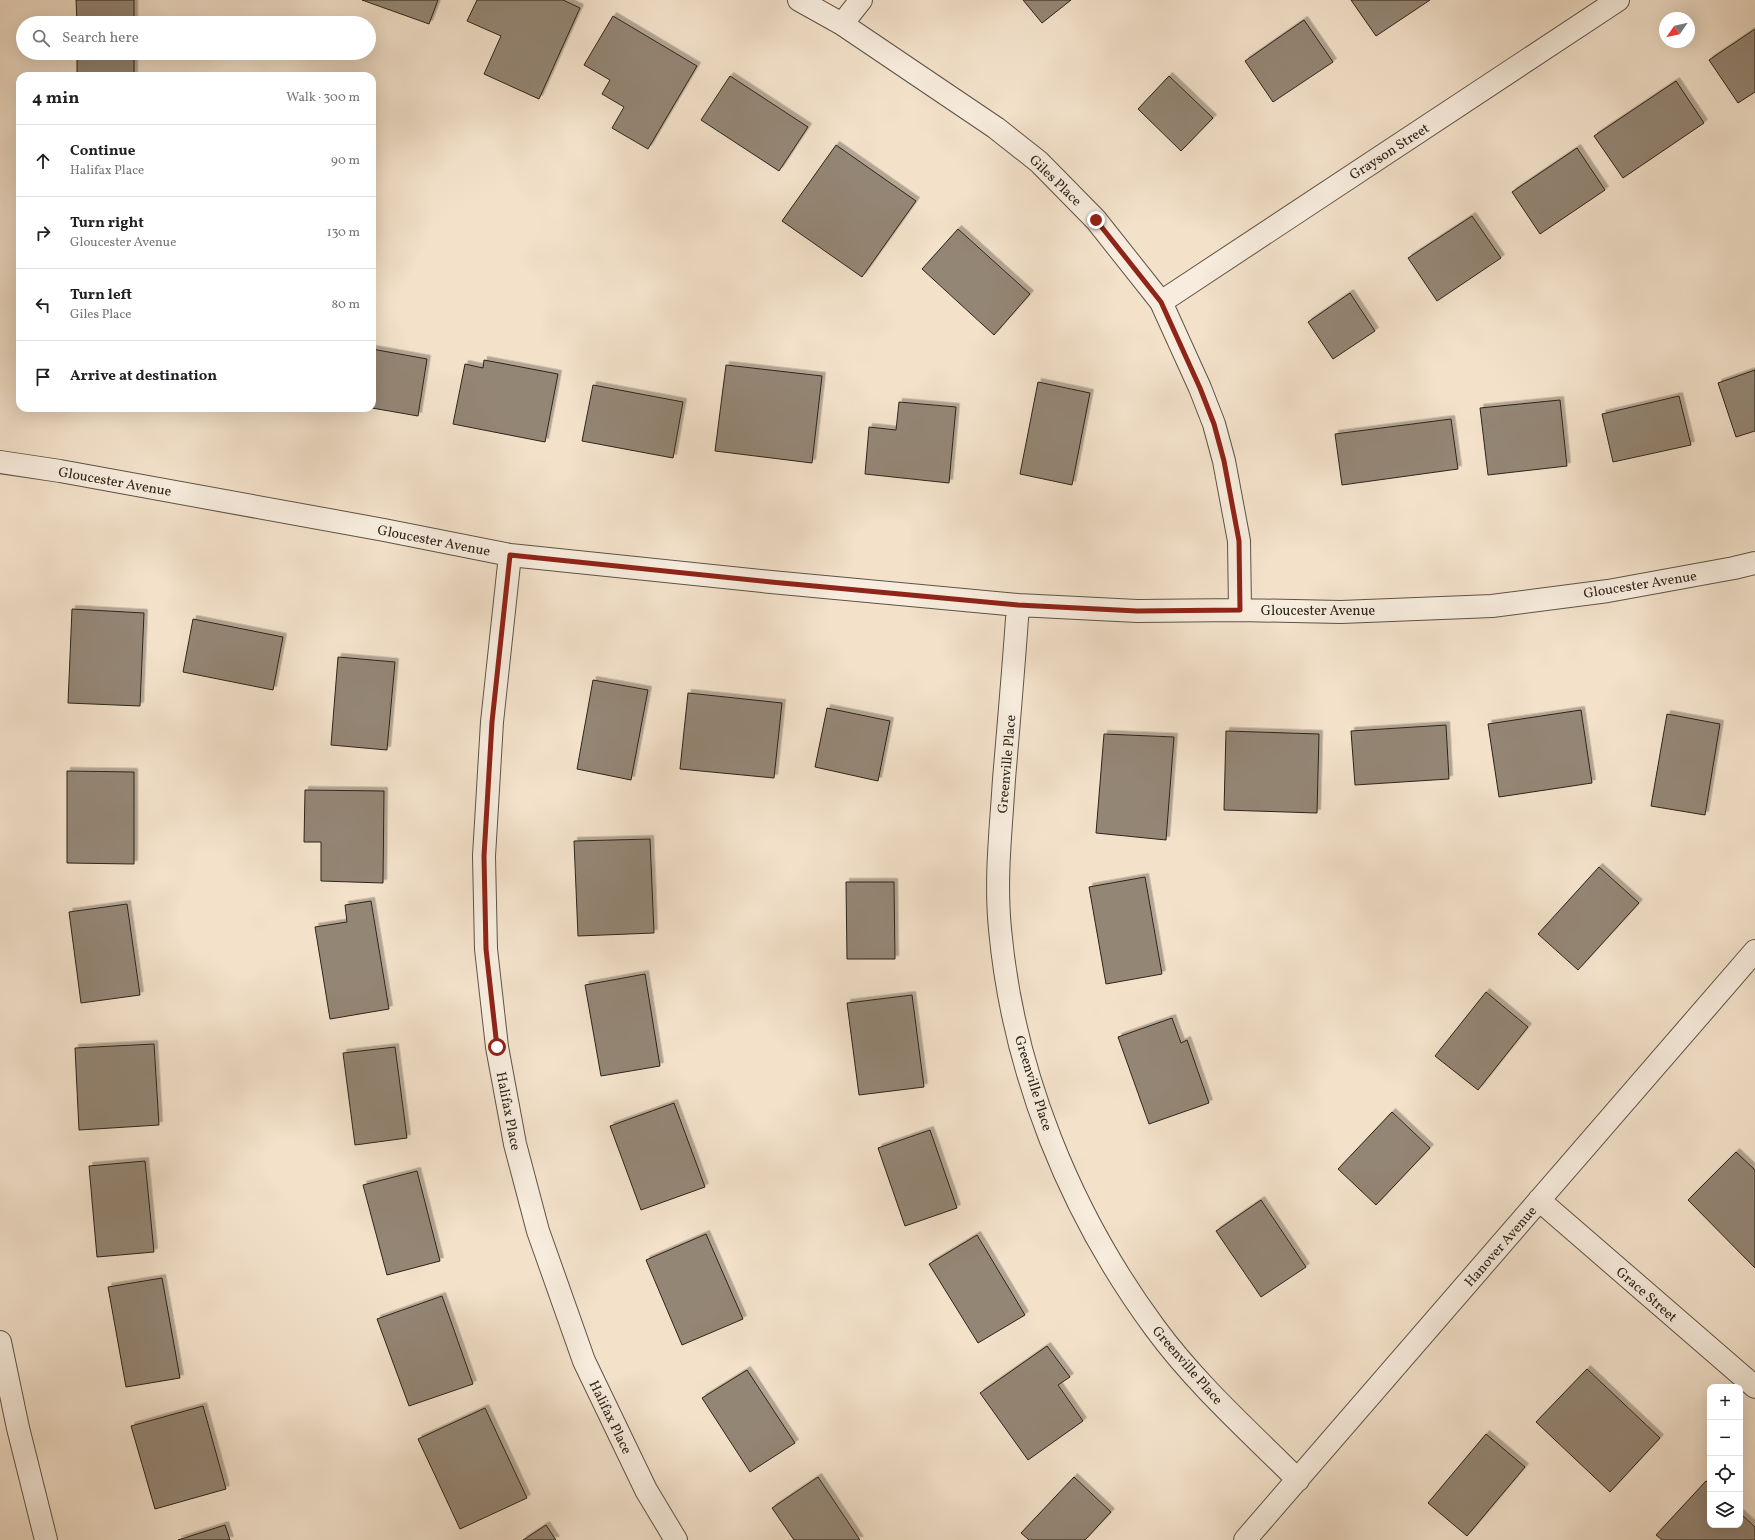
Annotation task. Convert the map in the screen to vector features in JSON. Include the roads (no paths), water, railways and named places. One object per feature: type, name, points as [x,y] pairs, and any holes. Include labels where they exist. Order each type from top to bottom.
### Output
[{"type":"street","name":"Giles Place","points":[[799,0],[842,24],[996,128],[1039,162],[1096,220],[1161,302],[1200,388],[1214,424],[1224,461],[1239,541],[1240,610]]},
{"type":"street","points":[[842,24],[861,0]]},
{"type":"street","name":"Grayson Street","points":[[1161,302],[1618,0]]},
{"type":"street","name":"Gloucester Avenue","points":[[0,462],[114,480],[510,555],[771,582],[1018,605],[1137,611],[1240,610],[1341,612],[1492,606],[1608,591],[1755,563]]},
{"type":"street","name":"Halifax Place","points":[[510,555],[492,722],[484,856],[486,949],[497,1047],[515,1144],[538,1230],[584,1362],[646,1490],[676,1540]]},
{"type":"street","name":"Greenville Place","points":[[1018,605],[999,853],[1000,928],[1010,1003],[1030,1078],[1056,1153],[1089,1224],[1122,1281],[1156,1329],[1206,1389],[1298,1480]]},
{"type":"street","name":"Hanover Avenue","points":[[1245,1540],[1755,952]]},
{"type":"street","name":"Grace Street","points":[[1539,1200],[1755,1387]]},
{"type":"street","points":[[0,1342],[18,1428],[46,1540]]}]
